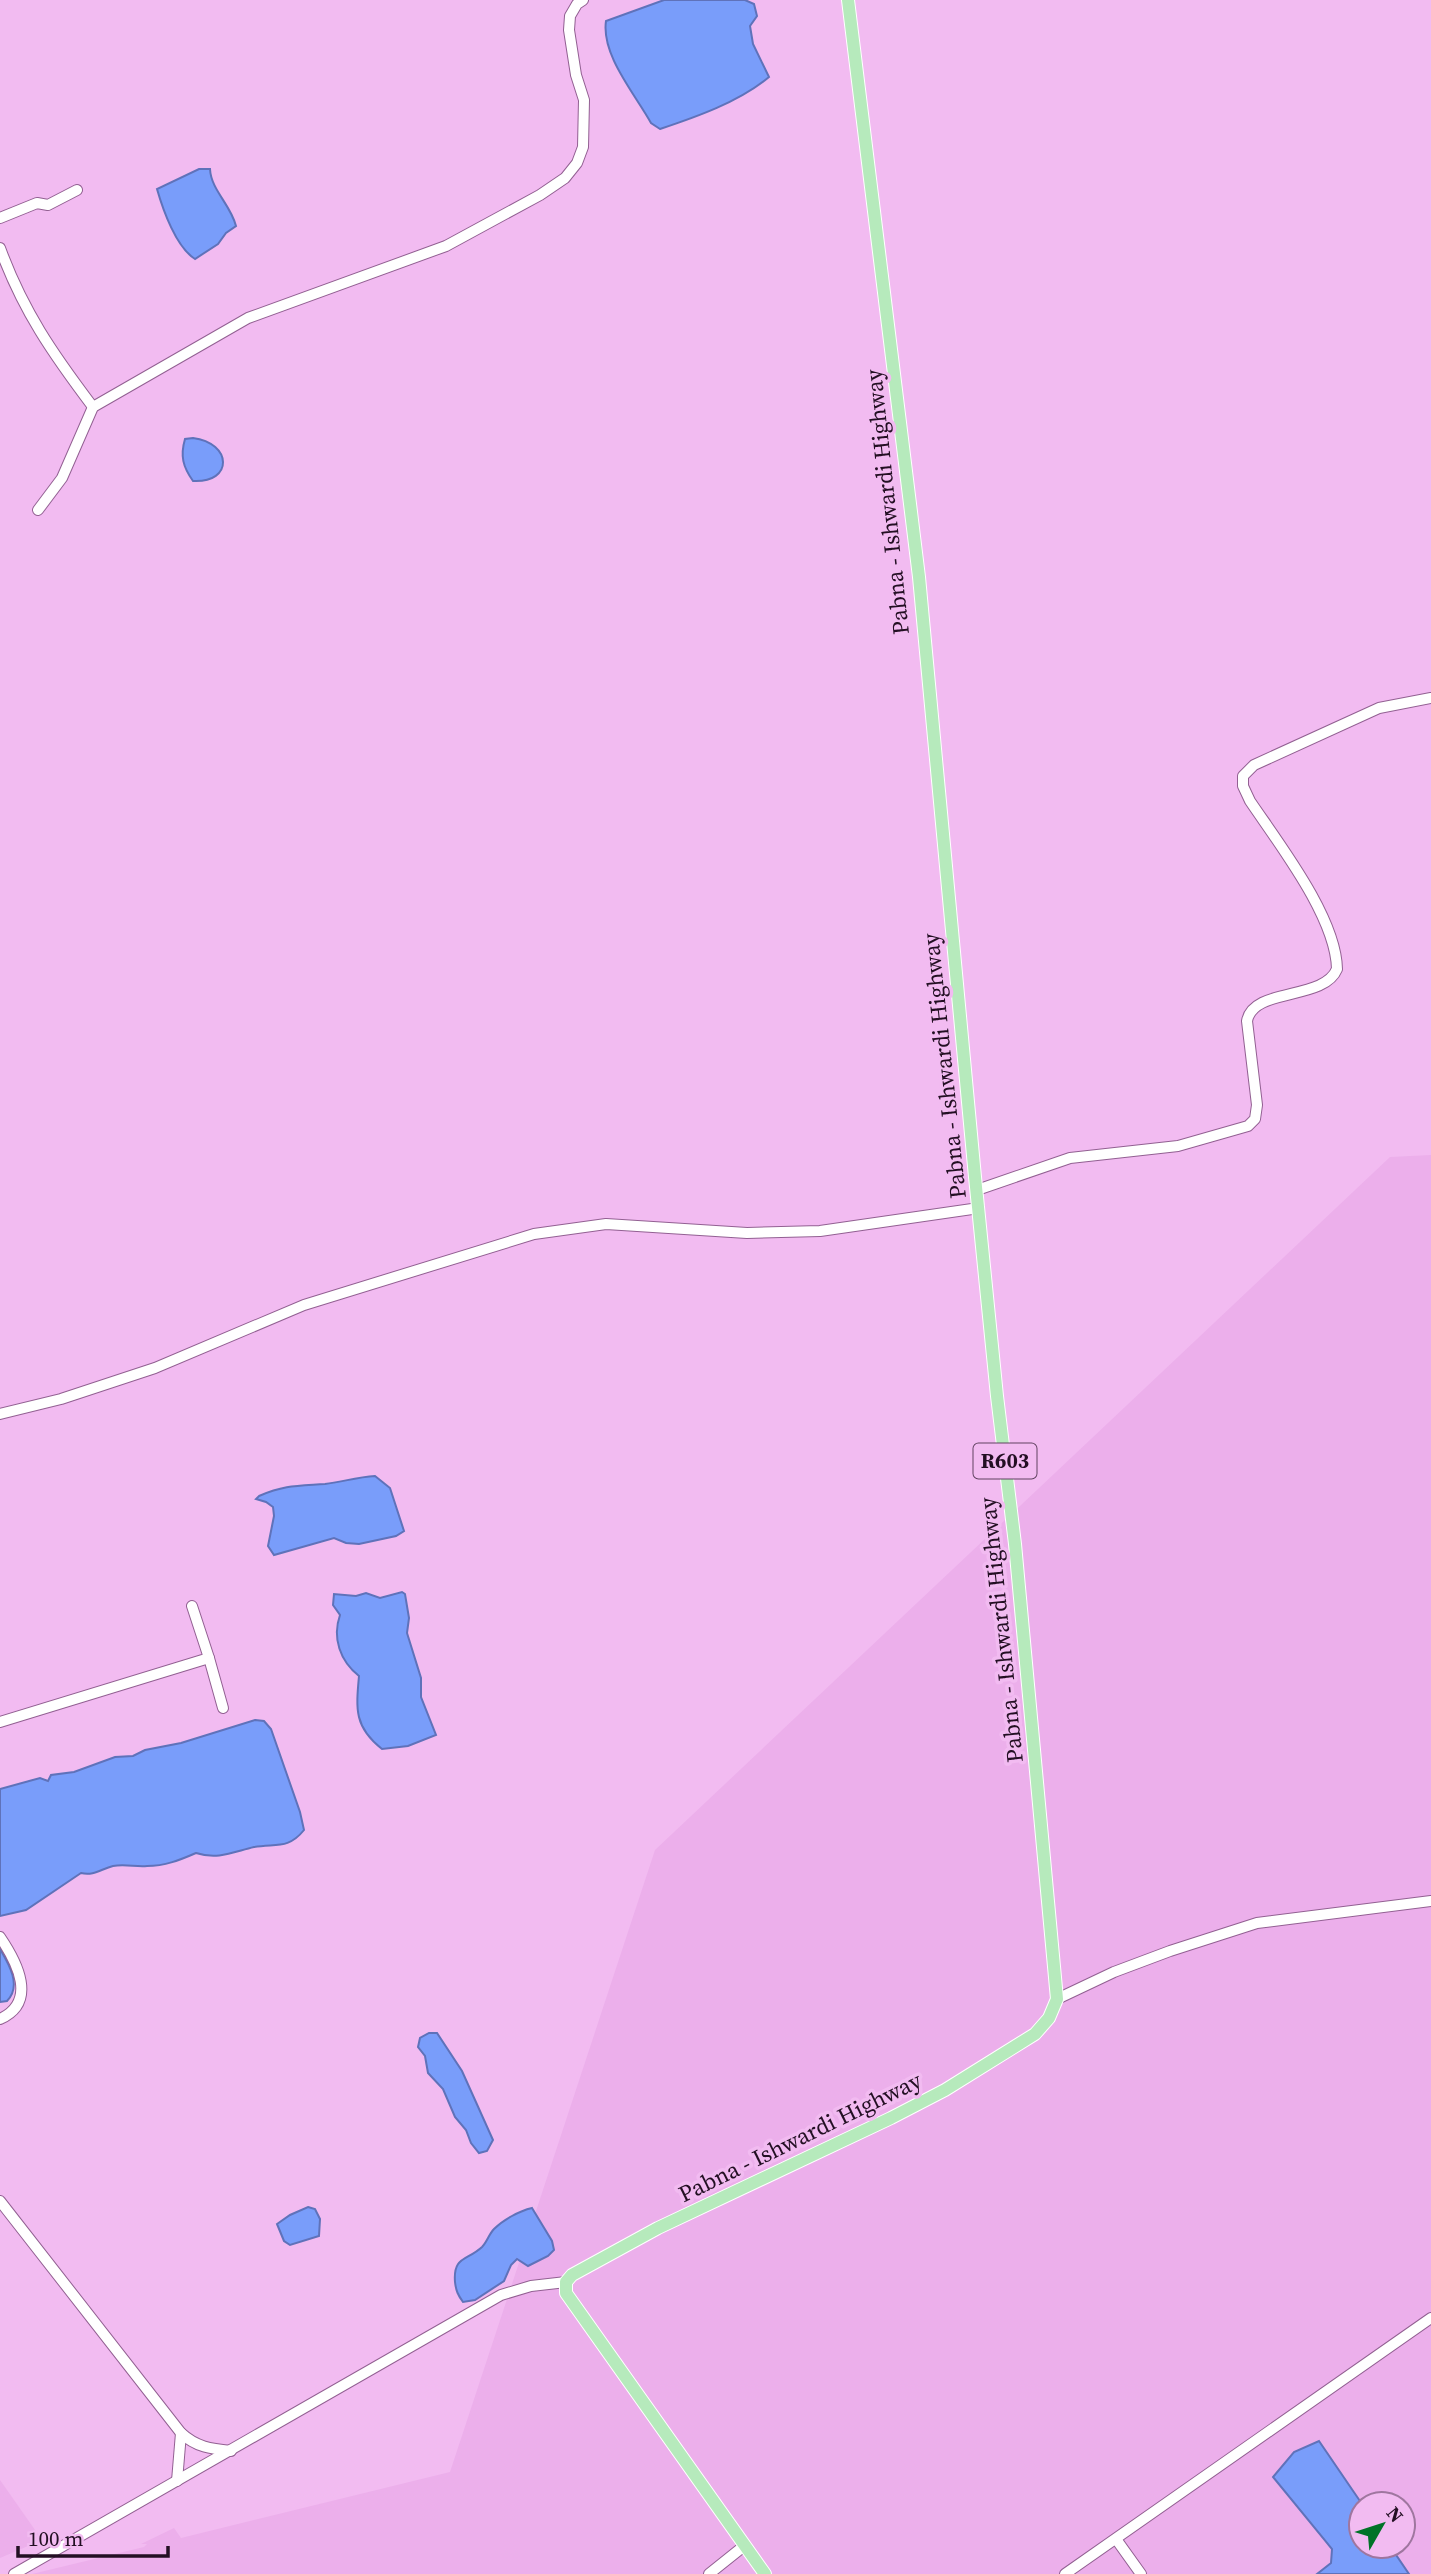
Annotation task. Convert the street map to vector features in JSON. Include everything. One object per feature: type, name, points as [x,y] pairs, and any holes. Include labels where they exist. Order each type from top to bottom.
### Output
[{"type":"main road","name":"Pabna - Ishwardi Highway","points":[[566,2282],[572,2275],[658,2228],[945,2090],[1035,2034],[1049,2018],[1057,1999],[1016,1544],[997,1396],[919,577],[848,0]]},
{"type":"main road","points":[[566,2282],[566,2293],[765,2574]]},
{"type":"street","points":[[38,510],[62,478],[93,407],[247,318],[446,246],[541,195],[565,178],[577,163],[583,147],[584,100],[576,75],[569,30],[570,16],[577,4],[583,0]]},
{"type":"street","points":[[0,218],[37,203],[48,205],[77,190]]},
{"type":"street","points":[[0,248],[12,280],[37,329],[93,407]]},
{"type":"street","points":[[977,1190],[1070,1158],[1178,1146],[1248,1126],[1253,1122],[1257,1105],[1247,1021],[1251,1011],[1261,1004],[1327,983],[1337,970],[1337,960],[1320,910],[1250,801],[1243,786],[1243,776],[1254,765],[1379,708],[1431,698]]},
{"type":"street","points":[[0,1414],[61,1399],[155,1368],[304,1305],[534,1234],[606,1224],[747,1233],[820,1231],[979,1208]]},
{"type":"street","points":[[192,1606],[223,1708]]},
{"type":"street","points":[[0,1721],[209,1658]]},
{"type":"street","points":[[1057,1999],[1114,1972],[1257,1923],[1431,1901]]},
{"type":"street","points":[[0,1937],[14,1957],[20,1985],[19,2003],[14,2012],[0,2019]]},
{"type":"street","points":[[0,2201],[181,2433],[191,2442],[208,2448],[231,2451]]},
{"type":"street","points":[[14,2574],[501,2295],[531,2286],[566,2282]]},
{"type":"street","points":[[1065,2574],[1431,2318]]},
{"type":"street","points":[[177,2481],[181,2433]]},
{"type":"street","points":[[1116,2539],[1141,2574]]},
{"type":"street","points":[[709,2574],[744,2546]]},
{"type":"shaded area","points":[[1431,1155],[1431,2574],[32,2574],[144,2547],[147,2544],[141,2544],[174,2528],[181,2538],[450,2472],[655,1850],[1390,1157]]},
{"type":"shaded area","points":[[0,2480],[42,2540],[0,2558]]},
{"type":"water","points":[[664,0],[745,0],[754,4],[757,16],[750,26],[753,44],[769,77],[744,94],[702,114],[660,129],[651,123],[614,61],[606,34],[606,21]]},
{"type":"water","points":[[199,169],[210,169],[214,184],[236,226],[226,233],[218,244],[195,259],[176,237],[157,189]]},
{"type":"water","points":[[185,439],[206,441],[221,454],[223,462],[216,476],[193,481],[183,461],[183,451]]},
{"type":"water","points":[[375,1476],[390,1488],[404,1531],[396,1536],[359,1544],[334,1538],[274,1555],[268,1546],[274,1516],[273,1507],[256,1499],[259,1496],[291,1487]]},
{"type":"water","points":[[402,1592],[405,1594],[409,1618],[407,1633],[421,1678],[421,1697],[436,1735],[408,1746],[382,1749],[366,1733],[359,1717],[359,1676],[347,1663],[339,1648],[337,1632],[340,1615],[333,1605],[334,1594],[356,1596],[366,1593],[380,1598]]},
{"type":"water","points":[[255,1720],[264,1721],[271,1729],[300,1812],[304,1830],[292,1841],[211,1856],[196,1853],[160,1865],[117,1865],[94,1873],[81,1873],[26,1910],[0,1916],[0,1789],[40,1778],[48,1781],[51,1775],[74,1772],[115,1757],[133,1756],[145,1750],[181,1743]]},
{"type":"water","points":[[0,1949],[10,1968],[14,1989],[7,2001],[0,2002]]},
{"type":"water","points":[[429,2033],[437,2033],[462,2071],[493,2140],[487,2151],[479,2153],[471,2143],[466,2130],[455,2117],[443,2089],[428,2073],[425,2056],[418,2047],[420,2038]]},
{"type":"water","points":[[308,2207],[315,2209],[320,2219],[319,2236],[290,2245],[284,2241],[277,2224]]},
{"type":"water","points":[[532,2208],[552,2241],[554,2250],[528,2266],[517,2259],[511,2265],[504,2281],[475,2300],[463,2302],[455,2282],[459,2263],[482,2247],[492,2231],[502,2222]]},
{"type":"water","points":[[1319,2441],[1352,2490],[1347,2490],[1347,2560],[1400,2560],[1409,2574],[1317,2574],[1331,2563],[1332,2549],[1273,2477],[1294,2452]]}]
